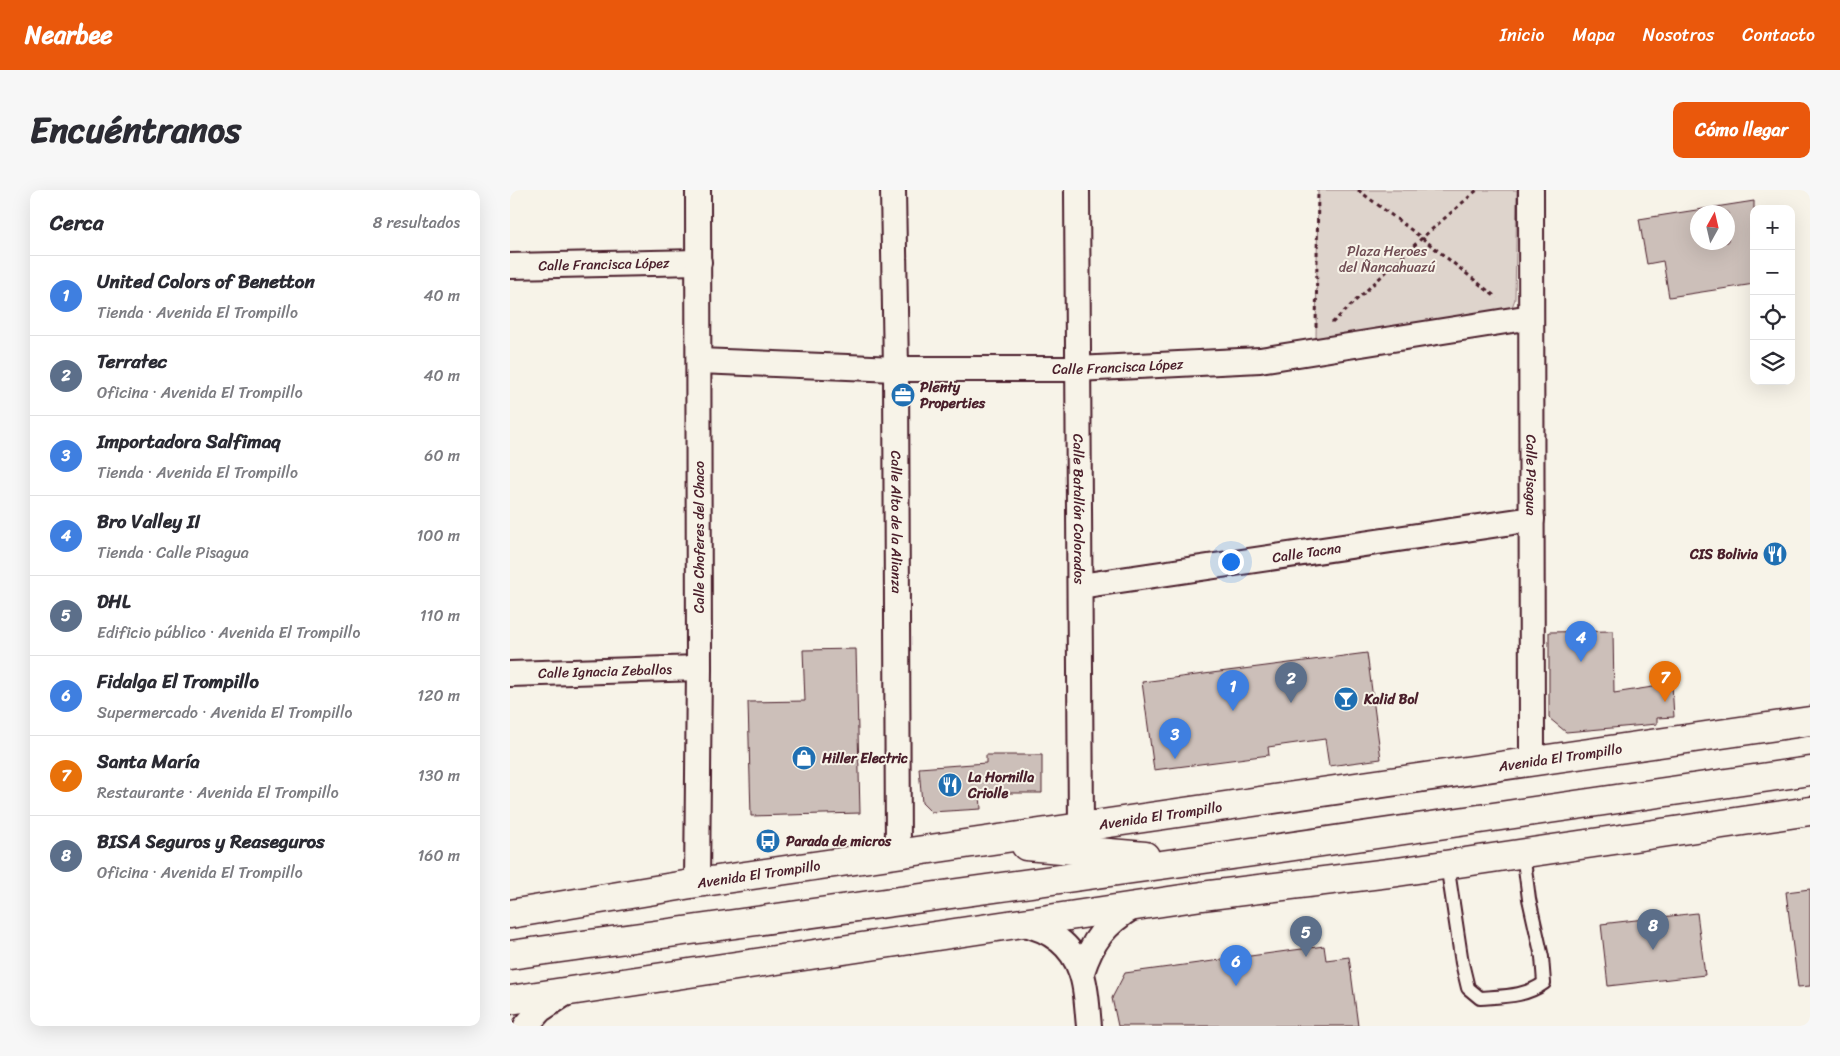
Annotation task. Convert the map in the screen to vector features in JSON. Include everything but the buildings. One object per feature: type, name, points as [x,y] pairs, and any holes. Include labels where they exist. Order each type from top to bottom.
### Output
[{"type":"main road","name":"Avenida El Trompillo","points":[[510,914],[697,883],[1810,721]]},
{"type":"main road","points":[[510,955],[1197,860],[1810,771]]},
{"type":"main road","points":[[510,1000],[1202,896],[1447,864],[1810,811]]},
{"type":"main road","points":[[982,843],[1197,860]]},
{"type":"street","name":"Calle Choferes del Chaco","points":[[697,883],[699,668],[698,190]]},
{"type":"street","name":"Calle Alto de la Alianza","points":[[893,190],[896,369],[898,854]]},
{"type":"street","name":"Calle Batallón Colorados","points":[[1077,190],[1081,827]]},
{"type":"street","name":"Calle Pisagua","points":[[1531,190],[1532,760]]},
{"type":"street","name":"Calle Francisca López","points":[[510,266],[699,262]]},
{"type":"street","name":"Calle Francisca López","points":[[699,361],[896,369],[1077,369],[1260,360],[1317,345],[1531,317]]},
{"type":"street","name":"Calle Tacna","points":[[1080,586],[1532,518]]},
{"type":"street","name":"Calle Ignacia Zeballos","points":[[510,674],[699,668]]},
{"type":"street","points":[[1082,972],[1095,940],[1119,915],[1133,907]]},
{"type":"street","points":[[1021,923],[1037,927],[1052,934],[1064,944],[1074,958],[1082,972],[1089,1026]]},
{"type":"street","points":[[526,1026],[540,1010],[569,991]]},
{"type":"lane","points":[[1447,864],[1462,963],[1468,988],[1480,998],[1516,995],[1534,990],[1544,983],[1542,957],[1529,899],[1523,853]]},
{"type":"path","points":[[1317,345],[1318,190]]},
{"type":"path","points":[[1358,190],[1422,238],[1504,304]]},
{"type":"path","points":[[1317,345],[1422,238],[1477,190]]},
{"type":"green space","name":"Plaza Heroes del Ñancahuazú","points":[[1318,190],[1517,190],[1515,299],[1511,310],[1500,316],[1316,338]]},
{"type":"place","name":"Plenty Properties","points":[[903,395]]},
{"type":"place","name":"CIS Bolivia","points":[[1775,554]]},
{"type":"place","name":"Bro Valley II","points":[[1581,662]]},
{"type":"place","name":"Kalid Bol","points":[[1346,699]]},
{"type":"place","name":"Santa María","points":[[1665,702]]},
{"type":"place","name":"Terratec","points":[[1291,703]]},
{"type":"place","name":"United Colors of Benetton","points":[[1233,711]]},
{"type":"place","name":"Hiller Electric","points":[[804,758]]},
{"type":"place","name":"Importadora Salfimaq","points":[[1175,759]]},
{"type":"place","name":"La Hornilla Criolle","points":[[950,785]]},
{"type":"place","name":"Parada de micros","points":[[768,841]]},
{"type":"place","name":"BISA Seguros y Reaseguros","points":[[1653,950]]},
{"type":"place","name":"DHL","points":[[1306,957]]},
{"type":"place","name":"Fidalga El Trompillo","points":[[1236,986]]}]
